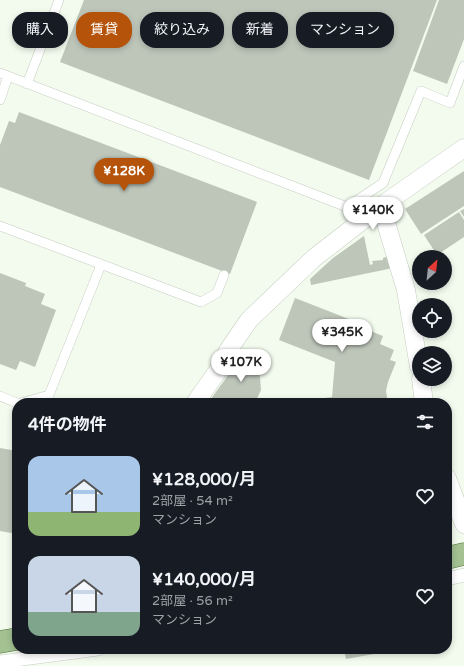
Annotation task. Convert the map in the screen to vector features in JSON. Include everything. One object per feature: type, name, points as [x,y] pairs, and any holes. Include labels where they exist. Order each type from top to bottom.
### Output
[{"type":"main road","points":[[452,557],[464,554]]},
{"type":"main road","points":[[0,642],[12,640]]},
{"type":"street","points":[[199,398],[217,372],[229,348],[249,320],[314,258],[381,206],[464,148]]},
{"type":"street","points":[[381,206],[406,290],[416,346]]},
{"type":"street","points":[[422,386],[423,398]]},
{"type":"street","points":[[452,492],[464,524]]},
{"type":"street","points":[[452,579],[464,575]]},
{"type":"street","points":[[0,662],[60,654]]},
{"type":"lane","points":[[28,84],[59,0]]},
{"type":"lane","points":[[0,100],[4,75],[347,207],[383,183],[421,91],[450,103],[464,66]]},
{"type":"lane","points":[[0,226],[201,302],[217,293],[224,275]]},
{"type":"lane","points":[[38,398],[49,395],[101,265]]},
{"type":"lane","points":[[0,396],[12,401]]},
{"type":"building","points":[[84,0],[437,0],[369,180],[60,62],[65,48],[68,48],[68,41],[76,21],[76,48],[132,48],[132,12],[79,12]]},
{"type":"building","points":[[439,0],[464,0],[464,39],[447,84],[413,71]]},
{"type":"building","points":[[19,112],[257,202],[230,274],[0,187],[0,145],[9,121],[15,123]]},
{"type":"building","points":[[464,171],[464,206],[421,234],[405,209]]},
{"type":"building","points":[[464,209],[464,217],[460,211]]},
{"type":"building","points":[[459,212],[464,220],[464,237],[444,250],[434,250],[424,235]]},
{"type":"building","points":[[364,236],[370,265],[373,264],[372,261],[383,260],[383,258],[389,256],[393,268],[311,285],[310,279],[333,258]]},
{"type":"building","points":[[0,273],[26,283],[25,286],[45,294],[41,304],[56,310],[35,367],[20,361],[16,370],[0,364]]},
{"type":"building","points":[[295,298],[359,323],[358,326],[383,336],[380,344],[394,350],[390,360],[396,362],[388,382],[386,391],[387,398],[325,398],[332,397],[335,362],[279,340]]},
{"type":"building","points":[[247,349],[256,355],[253,361],[259,364],[261,390],[257,398],[212,398]]},
{"type":"building","points":[[0,448],[12,450],[12,533],[0,531]]},
{"type":"building","points":[[345,654],[374,654],[346,659]]}]
